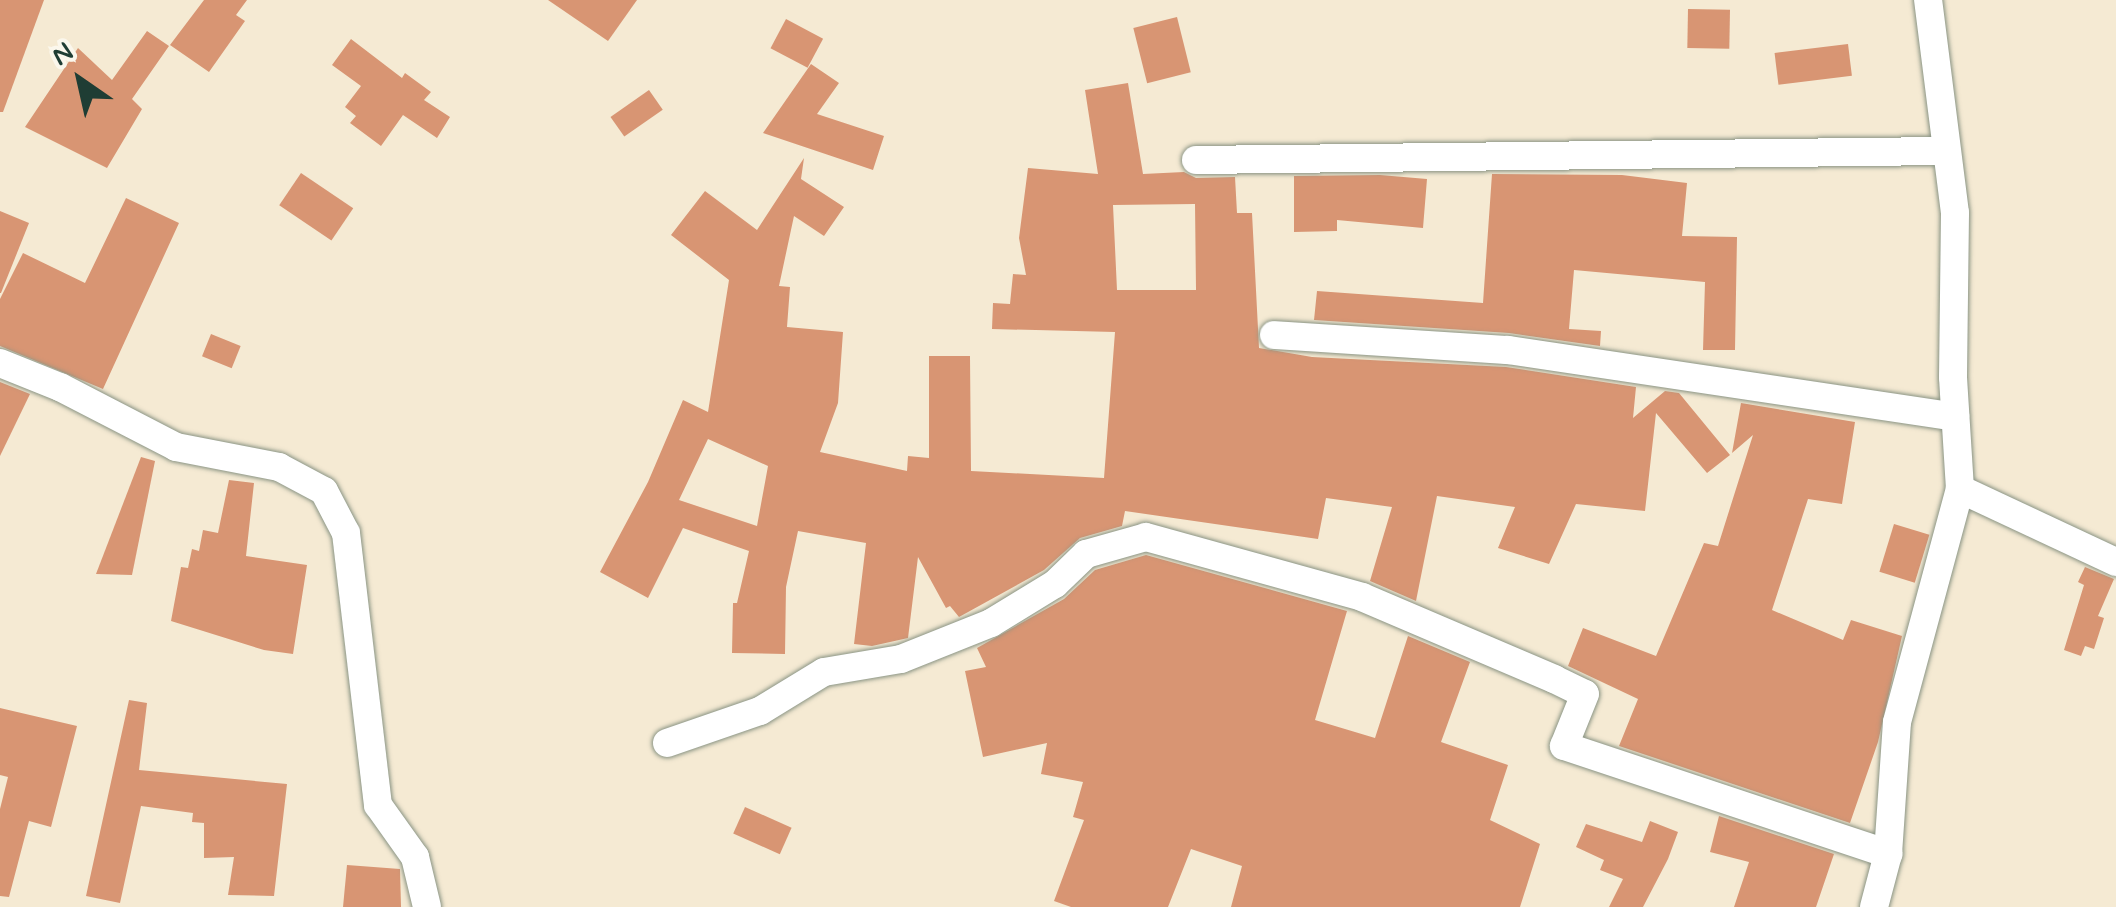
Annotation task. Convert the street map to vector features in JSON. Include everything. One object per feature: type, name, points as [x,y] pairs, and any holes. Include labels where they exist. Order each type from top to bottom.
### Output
[{"type":"street","points":[[1874,907],[1888,854],[1896,722],[1960,489],[1955,417],[1954,213],[1928,0]]},
{"type":"street","points":[[1196,160],[1944,151]]},
{"type":"street","points":[[1274,335],[1508,350],[1955,417]]},
{"type":"street","points":[[0,362],[60,387],[176,447],[279,466],[324,491],[346,533],[378,806],[415,857],[426,907]]},
{"type":"street","points":[[1960,489],[2116,562]]},
{"type":"street","points":[[667,743],[760,710],[824,672],[901,659],[991,623],[1055,584],[1086,554],[1146,537],[1362,598],[1536,671],[1584,694],[1564,746],[1888,854]]},
{"type":"building","points":[[0,0],[44,0],[3,112],[0,112]]},
{"type":"building","points":[[204,0],[247,0],[236,15],[245,21],[209,72],[170,45]]},
{"type":"building","points":[[548,0],[637,0],[608,41]]},
{"type":"building","points":[[1688,9],[1730,10],[1729,49],[1687,48]]},
{"type":"building","points":[[1177,17],[1191,72],[1147,83],[1133,28]]},
{"type":"building","points":[[786,19],[823,39],[808,68],[771,48]]},
{"type":"building","points":[[147,31],[169,46],[132,99],[142,109],[107,168],[25,127],[78,48],[112,80]]},
{"type":"building","points":[[351,39],[402,78],[405,73],[431,92],[424,100],[450,117],[437,138],[403,115],[381,146],[350,123],[356,116],[345,107],[361,86],[332,65]]},
{"type":"building","points":[[1848,44],[1852,76],[1778,85],[1775,53]]},
{"type":"building","points":[[811,64],[839,83],[817,114],[884,136],[873,170],[763,133]]},
{"type":"building","points":[[1128,83],[1143,174],[1184,172],[1196,178],[1235,177],[1237,213],[1252,213],[1259,348],[1312,357],[1506,367],[1636,387],[1633,418],[1665,391],[1679,393],[1730,455],[1707,473],[1656,413],[1645,511],[1576,504],[1549,564],[1498,548],[1515,507],[1437,496],[1416,601],[1370,581],[1392,507],[1326,498],[1318,539],[1125,511],[1122,526],[1080,538],[1044,570],[959,617],[950,606],[946,608],[918,557],[908,638],[872,646],[854,644],[866,543],[798,531],[786,587],[785,654],[732,653],[733,603],[737,603],[749,551],[683,528],[648,598],[600,572],[648,482],[683,400],[708,412],[729,280],[671,235],[705,191],[757,230],[804,158],[801,179],[844,207],[824,236],[794,216],[779,286],[790,287],[787,327],[843,332],[838,403],[820,452],[907,471],[908,456],[929,458],[929,356],[970,356],[971,471],[1104,478],[1115,332],[992,329],[993,303],[1010,304],[1013,274],[1026,275],[1019,238],[1028,168],[1098,174],[1085,90]],"holes":[[[1195,204],[1196,290],[1117,290],[1113,205]],[[708,439],[768,466],[757,526],[679,500]]]},
{"type":"building","points":[[649,90],[663,110],[624,137],[610,117]]},
{"type":"building","points":[[301,173],[353,208],[331,241],[279,205]]},
{"type":"building","points":[[1492,174],[1622,175],[1687,183],[1682,236],[1737,237],[1735,350],[1703,350],[1705,282],[1574,270],[1569,329],[1601,331],[1600,346],[1509,333],[1314,320],[1317,291],[1483,303]]},
{"type":"building","points":[[1294,176],[1427,179],[1423,228],[1337,220],[1337,231],[1294,232]]},
{"type":"building","points":[[126,198],[179,223],[103,389],[0,346],[0,299],[23,253],[85,283]]},
{"type":"building","points":[[0,211],[29,223],[1,293],[0,293]]},
{"type":"building","points":[[211,334],[241,346],[232,368],[202,356]]},
{"type":"building","points":[[0,382],[30,394],[0,456]]},
{"type":"building","points":[[1741,403],[1855,422],[1842,504],[1808,499],[1772,610],[1843,640],[1851,620],[1902,636],[1878,742],[1850,823],[1619,746],[1638,699],[1568,666],[1583,628],[1656,656],[1704,543],[1718,546],[1753,435],[1732,453]]},
{"type":"building","points":[[141,457],[155,461],[132,575],[96,574]]},
{"type":"building","points":[[229,480],[254,483],[246,556],[307,565],[293,654],[264,650],[171,621],[181,567],[188,568],[192,549],[199,551],[203,530],[218,533]]},
{"type":"building","points":[[1894,524],[1929,535],[1915,583],[1879,572]]},
{"type":"building","points":[[1146,555],[1347,611],[1315,720],[1375,738],[1408,636],[1470,662],[1441,742],[1508,765],[1490,820],[1540,844],[1520,907],[1231,907],[1242,866],[1191,849],[1168,907],[1071,907],[1054,901],[1084,820],[1073,817],[1083,782],[1041,774],[1047,743],[983,757],[965,671],[986,667],[977,648],[1064,599],[1095,570]]},
{"type":"building","points":[[2085,567],[2114,579],[2098,616],[2104,618],[2094,649],[2085,646],[2081,656],[2064,650],[2084,585],[2078,582]]},
{"type":"building","points":[[129,700],[147,703],[139,770],[287,784],[274,896],[228,895],[234,857],[204,858],[204,823],[192,822],[193,813],[141,806],[120,903],[86,896]]},
{"type":"building","points":[[0,708],[77,726],[51,827],[29,821],[9,897],[0,896],[0,809],[8,777],[0,775]]},
{"type":"building","points":[[745,807],[792,828],[780,854],[733,833]]},
{"type":"building","points":[[1719,816],[1834,854],[1816,907],[1734,907],[1749,862],[1710,852]]},
{"type":"building","points":[[1650,821],[1678,832],[1668,859],[1643,907],[1609,907],[1623,879],[1600,870],[1604,860],[1576,847],[1586,824],[1642,842]]},
{"type":"building","points":[[347,865],[400,869],[401,907],[343,907]]}]
